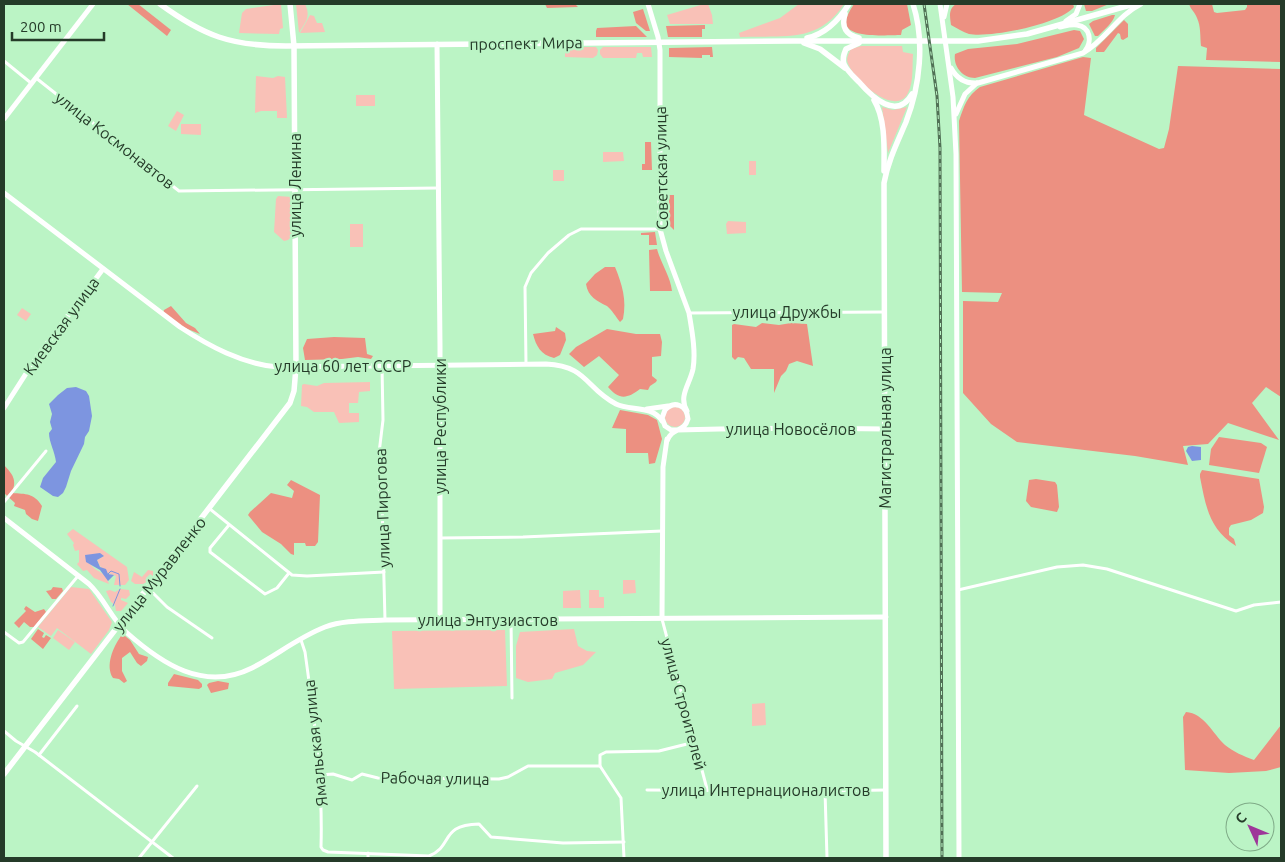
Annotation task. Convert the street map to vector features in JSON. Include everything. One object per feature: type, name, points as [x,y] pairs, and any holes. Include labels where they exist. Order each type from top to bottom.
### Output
[{"type":"main road","points":[[4,119],[93,4]]},
{"type":"main road","name":"проспект Мира","points":[[160,4],[195,28],[219,38],[252,45],[294,46],[793,41],[962,42],[1004,39],[1047,30],[1134,4]]},
{"type":"main road","name":"улица Ленина","points":[[290,4],[294,46],[296,367]]},
{"type":"main road","name":"Советская улица","points":[[648,4],[660,43],[660,229],[666,251],[689,313],[694,365],[687,387]]},
{"type":"main road","name":"Магистральная улица","points":[[886,858],[884,184],[888,164],[910,110],[916,86],[919,42],[913,4]]},
{"type":"main road","points":[[940,4],[949,63],[955,125],[958,858]]},
{"type":"main road","points":[[944,25],[944,14],[947,4]]},
{"type":"main road","points":[[1047,30],[1074,17],[1078,12],[1080,4]]},
{"type":"main road","points":[[949,63],[954,73],[960,79],[968,83],[978,83],[1083,53],[1092,47],[1122,15],[1141,4]]},
{"type":"main road","points":[[848,5],[843,20],[846,31],[854,37],[868,41]]},
{"type":"main road","points":[[793,41],[824,32],[836,22],[848,5]]},
{"type":"main road","points":[[1047,30],[1071,25],[1082,26],[1088,32],[1090,38],[1088,46],[1083,53]]},
{"type":"main road","points":[[793,41],[820,48],[853,76],[876,103],[880,115],[884,184]]},
{"type":"main road","points":[[853,76],[844,63],[844,52],[849,46],[868,41]]},
{"type":"main road","points":[[437,44],[438,188]]},
{"type":"main road","points":[[955,125],[956,114],[961,100],[969,89],[978,83]]},
{"type":"main road","points":[[869,94],[881,102],[898,106],[908,100],[916,86]]},
{"type":"main road","name":"улица Республики","points":[[438,188],[440,620]]},
{"type":"main road","name":"улица 60 лет СССР","points":[[4,193],[175,324],[236,357],[261,365],[278,367],[555,365],[570,368],[582,374],[612,402],[632,409],[639,409]]},
{"type":"main road","name":"Киевская улица","points":[[4,408],[29,367],[103,269]]},
{"type":"main road","name":"улица Муравленко","points":[[4,774],[290,403],[294,391],[296,367]]},
{"type":"main road","points":[[662,618],[662,467],[668,431],[664,423],[663,412],[679,398],[687,387]]},
{"type":"main road","points":[[687,387],[683,401],[691,424],[698,430]]},
{"type":"main road","points":[[639,409],[680,405],[687,414],[686,424],[670,434],[667,441]]},
{"type":"main road","points":[[639,409],[656,413],[670,430],[677,430]]},
{"type":"main road","name":"улица Новосёлов","points":[[677,430],[885,429]]},
{"type":"main road","name":"улица Энтузиастов","points":[[4,518],[79,575],[98,593],[119,625],[143,646],[168,664],[185,672],[209,677],[227,677],[246,671],[301,640],[338,623],[386,620],[886,617]]},
{"type":"street","points":[[4,61],[32,83]]},
{"type":"street","name":"улица Космонавтов","points":[[36,78],[179,191],[438,188]]},
{"type":"street","points":[[526,364],[525,287],[531,274],[548,253],[568,235],[580,229],[660,229]]},
{"type":"street","name":"улица Дружбы","points":[[689,313],[885,312]]},
{"type":"street","name":"улица Пирогова","points":[[382,366],[383,420],[379,447],[379,479],[382,503],[386,620]]},
{"type":"street","points":[[4,502],[46,451]]},
{"type":"street","points":[[210,509],[295,576],[384,572]]},
{"type":"street","points":[[229,525],[210,548],[210,552],[264,594],[277,588],[289,573]]},
{"type":"street","points":[[440,538],[523,537],[662,531]]},
{"type":"street","points":[[958,590],[1057,567],[1083,564],[1107,569],[1236,611],[1254,605],[1281,602]]},
{"type":"street","points":[[4,632],[18,643],[23,642],[79,575]]},
{"type":"street","points":[[148,588],[167,607],[212,638]]},
{"type":"street","name":"улица Строителей","points":[[662,618],[708,789]]},
{"type":"street","points":[[511,619],[512,698]]},
{"type":"street","name":"Ямальская улица","points":[[301,640],[308,669],[320,774],[322,810],[321,847],[326,851],[368,853]]},
{"type":"street","points":[[39,755],[77,706]]},
{"type":"street","points":[[4,731],[39,755],[173,858]]},
{"type":"street","points":[[624,858],[621,798],[600,766],[600,755],[606,752],[659,751],[695,742]]},
{"type":"street","name":"Рабочая улица","points":[[320,774],[333,774],[352,780],[362,774],[378,778],[499,779],[508,777],[528,766],[600,766]]},
{"type":"street","points":[[139,858],[197,786]]},
{"type":"street","name":"улица Интернационалистов","points":[[647,790],[886,790]]},
{"type":"street","points":[[825,791],[827,858]]},
{"type":"street","points":[[368,858],[368,853],[429,856],[437,852],[457,828],[479,824],[492,837],[564,843],[624,842]]},
{"type":"shaded area","points":[[127,4],[138,4],[171,30],[167,36]]},
{"type":"shaded area","points":[[281,4],[283,28],[280,29],[279,34],[239,33],[242,13],[246,9]]},
{"type":"shaded area","points":[[296,4],[305,4],[308,12],[307,19],[299,33]]},
{"type":"shaded area","points":[[545,4],[575,4],[578,7],[547,8]]},
{"type":"shaded area","points":[[708,4],[713,24],[670,24],[667,15]]},
{"type":"shaded area","points":[[799,4],[844,4],[834,17],[823,26],[811,31],[798,35],[740,37],[739,33],[780,18]]},
{"type":"shaded area","points":[[854,4],[907,4],[911,25],[902,30],[901,35],[869,35],[853,32],[846,23]]},
{"type":"shaded area","points":[[956,4],[1073,4],[1074,7],[1055,19],[1040,24],[1008,32],[979,35],[969,34],[951,25],[951,11]]},
{"type":"shaded area","points":[[1084,4],[1109,4],[1092,11],[1086,11]]},
{"type":"shaded area","points":[[1189,4],[1212,4],[1214,12],[1217,13],[1245,10],[1247,4],[1281,4],[1281,62],[1206,60],[1207,48],[1201,46],[1198,21]]},
{"type":"shaded area","points":[[643,9],[650,31],[646,31],[636,23],[633,12]]},
{"type":"shaded area","points":[[310,15],[314,16],[317,23],[322,23],[325,32],[300,33]]},
{"type":"shaded area","points":[[1115,15],[1110,24],[1098,36],[1095,36],[1089,24]]},
{"type":"shaded area","points":[[1124,20],[1128,24],[1128,37],[1123,40],[1118,33],[1104,52],[1096,52],[1096,48]]},
{"type":"shaded area","points":[[705,25],[705,29],[702,29],[702,37],[668,37],[666,26]]},
{"type":"shaded area","points":[[636,26],[647,37],[596,37],[597,28]]},
{"type":"shaded area","points":[[1074,30],[1080,31],[1084,39],[1079,48],[1057,57],[975,78],[962,74],[955,63],[955,54],[968,49],[1017,44]]},
{"type":"shaded area","points":[[861,46],[902,46],[903,52],[913,54],[911,84],[908,93],[902,100],[893,101],[884,98],[873,92],[856,76],[850,67],[847,57],[851,49]]},
{"type":"shaded area","points":[[565,47],[596,47],[598,50],[597,55],[593,58],[565,57]]},
{"type":"shaded area","points":[[603,47],[651,47],[652,57],[643,57],[642,53],[637,53],[636,58],[603,58],[600,50]]},
{"type":"shaded area","points":[[712,47],[713,57],[702,55],[702,58],[669,57],[669,48]]},
{"type":"shaded area","points":[[1083,57],[1091,58],[1084,115],[1159,149],[1164,148],[1169,129],[1178,66],[1281,69],[1281,397],[1266,387],[1252,403],[1279,440],[1228,423],[1208,444],[1183,446],[1188,465],[1135,456],[1017,442],[991,424],[963,393],[963,301],[998,302],[1002,293],[962,292],[959,121],[966,102],[980,87]]},
{"type":"shaded area","points":[[256,76],[285,77],[287,118],[277,118],[277,111],[255,113]]},
{"type":"shaded area","points":[[356,95],[375,95],[375,106],[356,106]]},
{"type":"shaded area","points":[[882,107],[893,110],[907,107],[888,153]]},
{"type":"shaded area","points":[[177,111],[184,115],[176,131],[168,126]]},
{"type":"shaded area","points":[[181,124],[201,124],[201,135],[181,134]]},
{"type":"shaded area","points":[[645,142],[651,142],[652,170],[642,170],[642,164],[645,164]]},
{"type":"shaded area","points":[[603,152],[623,152],[624,161],[603,162]]},
{"type":"shaded area","points":[[749,161],[756,161],[756,175],[749,175]]},
{"type":"shaded area","points":[[553,170],[564,170],[564,181],[553,181]]},
{"type":"shaded area","points":[[669,195],[674,195],[674,230],[669,225]]},
{"type":"shaded area","points":[[278,196],[292,197],[293,235],[284,241],[274,232],[276,199]]},
{"type":"shaded area","points":[[728,221],[746,222],[746,233],[727,234],[726,224]]},
{"type":"shaded area","points":[[350,224],[363,224],[363,247],[350,247]]},
{"type":"shaded area","points":[[655,232],[657,245],[649,245],[649,235],[641,235],[641,233]]},
{"type":"shaded area","points":[[657,249],[672,291],[650,291],[649,250]]},
{"type":"shaded area","points":[[605,267],[615,267],[622,286],[624,305],[623,319],[620,322],[607,306],[594,298],[587,288],[586,284]]},
{"type":"shaded area","points":[[171,306],[186,323],[195,328],[200,334],[185,328],[163,313],[164,310]]},
{"type":"shaded area","points":[[22,308],[31,314],[26,321],[17,315]]},
{"type":"shaded area","points":[[762,323],[779,325],[791,323],[807,324],[813,366],[797,361],[789,364],[781,376],[774,393],[774,369],[751,369],[744,358],[738,357],[735,360],[732,357],[732,325],[756,327]]},
{"type":"shaded area","points":[[556,327],[565,333],[566,340],[560,355],[554,358],[546,355],[540,349],[533,334],[555,331]]},
{"type":"shaded area","points":[[607,329],[636,334],[660,334],[662,342],[661,356],[652,357],[652,376],[657,380],[648,390],[640,389],[631,395],[620,396],[608,387],[619,375],[599,356],[584,367],[569,354],[576,347]]},
{"type":"shaded area","points":[[334,337],[365,338],[367,354],[373,356],[371,359],[358,357],[305,360],[303,348],[307,339]]},
{"type":"shaded area","points":[[370,382],[370,391],[359,392],[358,403],[349,403],[349,413],[359,413],[359,422],[339,423],[334,412],[314,412],[307,407],[301,406],[302,385],[304,384],[317,386],[324,383]]},
{"type":"shaded area","points":[[675,407],[682,410],[685,417],[682,424],[675,427],[668,424],[665,417],[668,410]]},
{"type":"shaded area","points":[[620,410],[648,415],[657,420],[662,439],[655,463],[649,464],[648,453],[626,453],[626,429],[612,428]]},
{"type":"shaded area","points":[[1219,437],[1261,443],[1267,447],[1259,473],[1209,465],[1211,449]]},
{"type":"shaded area","points":[[4,465],[13,478],[12,493],[33,496],[42,506],[38,521],[26,514],[25,510],[14,506],[15,503],[4,493]]},
{"type":"shaded area","points":[[1202,470],[1259,479],[1264,507],[1263,513],[1251,520],[1231,525],[1229,535],[1234,539],[1236,546],[1214,525],[1204,498],[1200,477]]},
{"type":"shaded area","points":[[1036,479],[1055,482],[1057,485],[1059,507],[1057,512],[1031,507],[1026,501],[1029,480]]},
{"type":"shaded area","points":[[291,480],[320,495],[318,542],[315,546],[306,546],[305,543],[294,543],[294,555],[262,532],[248,515],[271,493],[292,498],[294,491],[287,485]]},
{"type":"shaded area","points":[[73,529],[127,567],[129,580],[125,585],[114,585],[116,576],[102,569],[97,560],[104,556],[85,555],[92,566],[106,577],[109,584],[94,578],[87,570],[83,571],[77,564],[79,562],[79,550],[75,551],[74,543],[67,534]]},
{"type":"shaded area","points":[[148,570],[153,571],[153,576],[150,574],[146,578],[148,581],[143,584],[135,584],[131,581],[134,572],[142,577]]},
{"type":"shaded area","points":[[623,580],[635,580],[636,593],[623,594]]},
{"type":"shaded area","points":[[53,587],[62,588],[63,591],[56,599],[52,599],[46,591],[51,590]]},
{"type":"shaded area","points":[[71,587],[89,589],[112,622],[109,630],[91,654],[57,628],[51,636],[38,627]]},
{"type":"shaded area","points":[[120,589],[129,590],[130,595],[126,599],[121,598],[121,600],[128,603],[121,611],[116,611],[115,605],[111,602],[106,591],[115,592]]},
{"type":"shaded area","points":[[580,590],[581,608],[563,608],[563,591]]},
{"type":"shaded area","points":[[589,590],[599,590],[599,597],[604,597],[604,608],[589,608]]},
{"type":"shaded area","points":[[26,606],[35,612],[44,609],[46,612],[34,627],[30,627],[24,622],[19,628],[14,623],[26,611],[24,609]]},
{"type":"shaded area","points":[[38,629],[44,633],[42,637],[44,638],[46,635],[51,638],[43,649],[31,639]]},
{"type":"shaded area","points":[[574,629],[578,646],[587,651],[596,652],[583,665],[555,673],[552,679],[528,682],[516,678],[516,646],[520,632]]},
{"type":"shaded area","points":[[58,630],[75,642],[69,650],[53,638]]},
{"type":"shaded area","points":[[505,630],[507,686],[394,689],[392,631]]},
{"type":"shaded area","points":[[121,636],[125,636],[130,640],[139,654],[148,657],[147,661],[141,666],[130,652],[122,658],[122,671],[127,681],[124,683],[119,679],[113,678],[110,668],[113,651]]},
{"type":"shaded area","points":[[174,674],[198,680],[202,687],[199,689],[168,686]]},
{"type":"shaded area","points":[[218,681],[229,683],[228,689],[211,693],[207,685]]},
{"type":"shaded area","points":[[765,703],[766,725],[752,726],[752,704]]},
{"type":"shaded area","points":[[1186,712],[1192,713],[1203,720],[1225,745],[1239,754],[1254,760],[1281,725],[1281,767],[1266,771],[1229,773],[1185,770],[1183,717]]},
{"type":"water","points":[[76,387],[86,391],[89,396],[92,416],[89,431],[66,487],[58,497],[53,496],[40,487],[43,478],[56,462],[49,436],[52,429],[50,422],[52,414],[49,404],[67,388]]},
{"type":"water","points":[[1188,447],[1201,447],[1201,460],[1192,461],[1186,451]]},
{"type":"water","points":[[100,553],[104,556],[97,560],[100,567],[106,569],[108,574],[114,575],[108,581],[100,570],[86,562],[85,555]]},
{"type":"waterway","points":[[108,574],[111,571],[119,574],[120,586]]},
{"type":"waterway","points":[[113,606],[120,589]]},
{"type":"railway","points":[[924,4],[937,96],[940,148],[942,858]]}]
